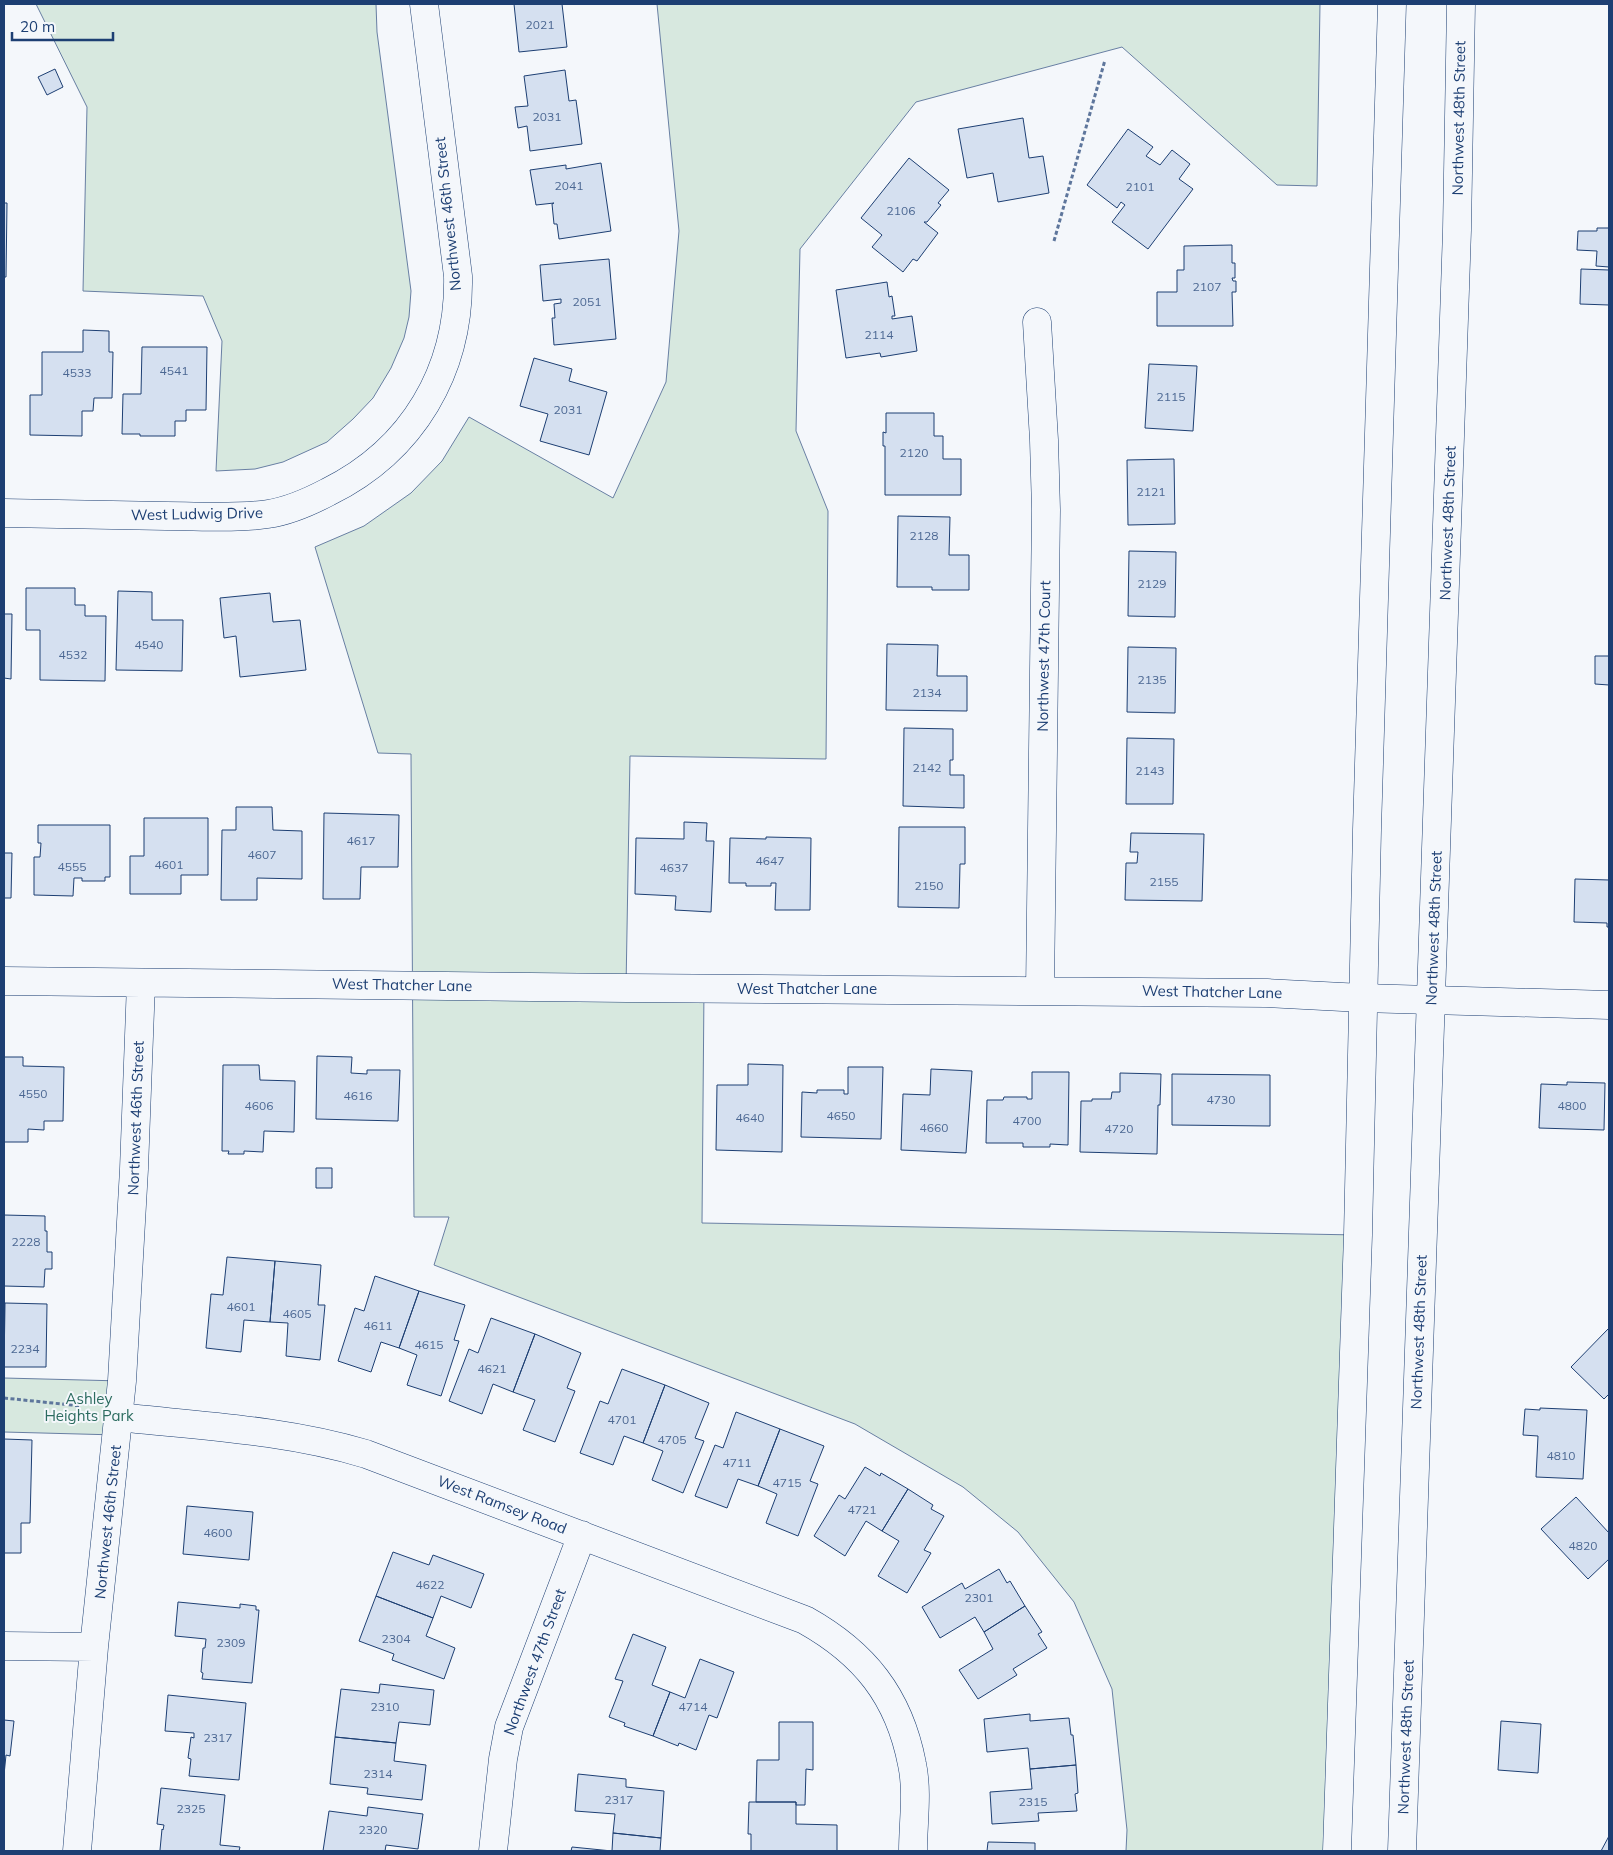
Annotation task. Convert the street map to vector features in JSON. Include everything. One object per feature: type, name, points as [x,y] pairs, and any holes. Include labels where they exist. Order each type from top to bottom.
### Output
[{"type":"street","name":"Northwest 46th Street","points":[[398,440],[416,418],[439,376],[452,343],[457,310],[458,276],[424,4]]},
{"type":"street","points":[[1337,1851],[1358,1235],[1362,998],[1392,4]]},
{"type":"street","name":"Northwest 48th Street","points":[[1402,1851],[1457,230],[1461,4]]},
{"type":"street","name":"Northwest 47th Court","points":[[1037,322],[1046,510],[1040,991]]},
{"type":"street","name":"West Ludwig Drive","points":[[4,513],[215,516],[267,514],[302,505],[340,486],[377,461],[398,440]]},
{"type":"street","name":"West Thatcher Lane","points":[[4,981],[1282,993],[1362,998],[1609,1005]]},
{"type":"street","name":"Northwest 46th Street","points":[[78,1851],[94,1648],[118,1417],[134,1169],[140,983]]},
{"type":"street","name":"West Ramsey Road","points":[[118,1417],[285,1436],[334,1444],[582,1535],[804,1620],[836,1640],[863,1663],[882,1686],[898,1717],[912,1765],[914,1784],[913,1851]]},
{"type":"street","name":"Northwest 47th Street","points":[[493,1851],[503,1759],[509,1727],[582,1535]]},
{"type":"street","points":[[4,1646],[94,1648]]},
{"type":"path","points":[[1054,240],[1105,60]]},
{"type":"path","points":[[4,1398],[81,1406]]},
{"type":"green space","points":[[36,4],[376,4],[377,32],[411,291],[409,317],[404,338],[391,368],[373,398],[327,442],[283,462],[255,469],[216,471],[222,341],[203,296],[83,291],[87,107]]},
{"type":"green space","points":[[657,4],[1320,4],[1317,186],[1277,185],[1122,47],[916,102],[800,249],[796,431],[828,511],[826,759],[630,756],[626,988],[704,988],[702,1223],[1358,1235],[1337,1851],[1126,1851],[1127,1830],[1112,1689],[1074,1602],[1018,1532],[963,1487],[855,1424],[434,1265],[449,1217],[414,1217],[411,754],[378,753],[315,547],[364,526],[411,493],[442,461],[469,417],[613,498],[666,382],[679,231]]},
{"type":"green space","name":"Ashley Heights Park","points":[[4,1378],[122,1381],[117,1435],[4,1432]]},
{"type":"building","points":[[514,4],[562,4],[567,47],[519,52]]},
{"type":"building","points":[[55,69],[63,87],[47,95],[38,77]]},
{"type":"building","points":[[565,70],[569,101],[576,100],[582,144],[530,151],[527,126],[518,128],[515,107],[528,106],[524,76]]},
{"type":"building","points":[[1023,118],[1029,158],[1043,156],[1049,193],[998,202],[993,173],[967,178],[958,129]]},
{"type":"building","points":[[1128,129],[1153,147],[1146,156],[1160,165],[1172,150],[1190,164],[1179,179],[1193,189],[1148,249],[1112,222],[1125,205],[1121,202],[1117,208],[1087,185]]},
{"type":"building","points":[[909,158],[949,190],[938,203],[941,205],[927,222],[924,222],[938,233],[917,261],[913,259],[903,272],[872,247],[882,235],[861,218]]},
{"type":"building","points":[[601,163],[611,231],[559,239],[557,224],[554,224],[552,204],[554,203],[536,205],[530,170],[566,165],[566,169]]},
{"type":"building","points":[[4,203],[7,203],[6,277],[4,277]]},
{"type":"building","points":[[1597,228],[1609,228],[1609,267],[1596,266],[1597,251],[1577,250],[1578,231],[1597,231]]},
{"type":"building","points":[[1232,245],[1232,263],[1235,263],[1235,278],[1232,278],[1233,281],[1236,281],[1236,292],[1232,292],[1233,326],[1157,326],[1157,292],[1177,292],[1177,270],[1184,270],[1184,246]]},
{"type":"building","points":[[609,259],[616,339],[554,345],[552,318],[555,318],[554,304],[561,303],[561,299],[543,301],[540,265]]},
{"type":"building","points":[[1581,269],[1609,270],[1609,305],[1580,304]]},
{"type":"building","points":[[887,282],[889,297],[892,296],[895,316],[892,316],[892,319],[912,316],[917,351],[881,357],[880,353],[846,358],[836,290]]},
{"type":"building","points":[[83,330],[109,331],[109,352],[113,352],[112,398],[94,398],[93,411],[82,411],[82,436],[30,435],[30,395],[42,395],[42,352],[83,352]]},
{"type":"building","points":[[142,347],[207,347],[206,410],[186,410],[186,421],[175,421],[175,436],[122,434],[123,394],[141,394]]},
{"type":"building","points":[[534,358],[572,369],[569,381],[607,392],[589,455],[540,441],[548,414],[520,406]]},
{"type":"building","points":[[1149,364],[1197,366],[1193,431],[1145,428]]},
{"type":"building","points":[[886,413],[934,413],[934,436],[943,436],[943,459],[961,459],[961,495],[885,495],[885,446],[883,446],[883,432],[886,433]]},
{"type":"building","points":[[1174,459],[1175,524],[1128,525],[1127,460]]},
{"type":"building","points":[[898,516],[950,517],[949,555],[969,555],[969,590],[932,590],[932,587],[897,587]]},
{"type":"building","points":[[1129,551],[1176,552],[1175,617],[1128,616]]},
{"type":"building","points":[[26,588],[75,588],[75,605],[85,605],[85,616],[106,616],[105,681],[40,680],[40,630],[26,630]]},
{"type":"building","points":[[118,591],[152,592],[152,620],[183,620],[182,671],[116,670]]},
{"type":"building","points":[[270,593],[273,622],[300,620],[306,670],[240,677],[236,636],[224,638],[220,598]]},
{"type":"building","points":[[4,614],[12,614],[11,679],[4,678]]},
{"type":"building","points":[[887,644],[938,645],[937,676],[967,676],[967,711],[886,710]]},
{"type":"building","points":[[1128,647],[1176,648],[1175,713],[1127,712]]},
{"type":"building","points":[[1595,656],[1609,656],[1609,685],[1595,684]]},
{"type":"building","points":[[904,728],[953,729],[953,760],[950,760],[950,775],[964,775],[964,808],[903,806]]},
{"type":"building","points":[[1127,738],[1174,739],[1173,804],[1126,804]]},
{"type":"building","points":[[236,807],[272,807],[273,830],[302,831],[302,879],[257,878],[257,900],[221,900],[222,830],[236,830]]},
{"type":"building","points":[[324,813],[399,815],[398,867],[361,867],[360,899],[323,899]]},
{"type":"building","points":[[144,818],[208,818],[208,875],[181,875],[181,894],[130,894],[130,856],[144,856]]},
{"type":"building","points":[[684,822],[707,823],[706,841],[714,841],[711,912],[675,910],[676,896],[635,894],[636,838],[684,839]]},
{"type":"building","points":[[38,825],[110,825],[110,877],[105,877],[105,881],[82,881],[82,878],[74,878],[73,896],[34,895],[34,857],[40,857],[41,843],[38,843]]},
{"type":"building","points":[[899,827],[965,827],[965,864],[960,864],[959,908],[898,907]]},
{"type":"building","points":[[1131,833],[1204,834],[1202,901],[1125,900],[1126,863],[1137,863],[1138,852],[1130,852]]},
{"type":"building","points":[[766,837],[811,838],[810,910],[775,910],[776,883],[771,883],[771,886],[746,886],[746,883],[729,883],[730,838],[766,839]]},
{"type":"building","points":[[4,853],[12,853],[11,898],[4,898]]},
{"type":"building","points":[[1575,879],[1609,880],[1609,927],[1607,927],[1607,923],[1574,922]]},
{"type":"building","points":[[317,1056],[352,1057],[351,1073],[367,1074],[367,1070],[400,1070],[398,1121],[316,1119]]},
{"type":"building","points":[[4,1057],[23,1057],[23,1066],[64,1067],[63,1121],[44,1121],[44,1130],[28,1129],[28,1142],[4,1142]]},
{"type":"building","points":[[748,1064],[783,1065],[782,1152],[716,1150],[717,1085],[748,1085]]},
{"type":"building","points":[[223,1065],[259,1065],[260,1080],[295,1081],[294,1132],[264,1131],[263,1152],[244,1151],[244,1154],[228,1154],[229,1151],[222,1151]]},
{"type":"building","points":[[848,1067],[883,1067],[881,1139],[801,1137],[802,1092],[817,1093],[817,1090],[844,1090],[844,1094],[848,1094]]},
{"type":"building","points":[[931,1069],[972,1071],[966,1153],[901,1150],[903,1094],[930,1095]]},
{"type":"building","points":[[1032,1072],[1069,1072],[1068,1145],[1050,1144],[1050,1147],[1023,1147],[1023,1143],[986,1143],[987,1100],[1003,1100],[1004,1097],[1027,1097],[1027,1099],[1032,1099]]},
{"type":"building","points":[[1120,1073],[1161,1074],[1157,1154],[1080,1152],[1081,1101],[1111,1099],[1112,1092],[1120,1092]]},
{"type":"building","points":[[1172,1074],[1270,1075],[1270,1126],[1172,1125]]},
{"type":"building","points":[[1567,1082],[1605,1083],[1604,1130],[1539,1128],[1541,1084],[1567,1085]]},
{"type":"building","points":[[316,1168],[332,1168],[332,1188],[316,1188]]},
{"type":"building","points":[[4,1215],[45,1216],[47,1252],[52,1252],[52,1269],[45,1269],[44,1287],[4,1286]]},
{"type":"building","points":[[227,1257],[275,1261],[270,1322],[244,1320],[241,1352],[206,1348],[211,1294],[223,1295]]},
{"type":"building","points":[[275,1261],[321,1265],[318,1305],[325,1305],[320,1360],[286,1356],[288,1323],[270,1322]]},
{"type":"building","points":[[375,1276],[419,1291],[399,1348],[381,1342],[371,1372],[338,1361],[355,1308],[364,1311]]},
{"type":"building","points":[[419,1291],[465,1305],[454,1340],[459,1341],[441,1396],[407,1385],[417,1355],[399,1348]]},
{"type":"building","points":[[5,1303],[47,1304],[46,1367],[4,1367]]},
{"type":"building","points":[[491,1318],[535,1334],[513,1392],[493,1384],[482,1414],[449,1401],[469,1349],[478,1353]]},
{"type":"building","points":[[1609,1328],[1609,1394],[1604,1399],[1571,1367]]},
{"type":"building","points":[[535,1334],[581,1353],[567,1388],[575,1391],[555,1442],[523,1430],[535,1400],[513,1392]]},
{"type":"building","points":[[622,1369],[665,1385],[643,1443],[624,1436],[613,1465],[580,1453],[600,1401],[608,1404]]},
{"type":"building","points":[[665,1385],[709,1403],[695,1438],[704,1441],[683,1493],[652,1480],[663,1451],[643,1443]]},
{"type":"building","points":[[1540,1408],[1587,1410],[1583,1479],[1536,1477],[1538,1436],[1523,1435],[1525,1409],[1540,1410]]},
{"type":"building","points":[[736,1412],[780,1429],[758,1486],[738,1479],[727,1508],[695,1496],[715,1445],[723,1448]]},
{"type":"building","points":[[780,1429],[824,1446],[810,1481],[818,1484],[798,1536],[766,1523],[777,1494],[758,1486]]},
{"type":"building","points":[[4,1439],[32,1440],[30,1523],[21,1523],[21,1553],[4,1553]]},
{"type":"building","points":[[865,1467],[880,1476],[881,1473],[908,1489],[882,1531],[866,1521],[845,1556],[814,1536],[839,1495],[845,1499]]},
{"type":"building","points":[[908,1489],[933,1505],[931,1509],[944,1516],[924,1550],[931,1553],[907,1593],[878,1576],[899,1541],[882,1531]]},
{"type":"building","points":[[1576,1497],[1609,1533],[1609,1559],[1588,1579],[1541,1529]]},
{"type":"building","points":[[187,1506],[253,1512],[249,1560],[183,1554]]},
{"type":"building","points":[[393,1552],[429,1565],[433,1555],[484,1574],[471,1608],[441,1596],[433,1618],[376,1596]]},
{"type":"building","points":[[999,1569],[1007,1583],[1010,1581],[1025,1606],[984,1632],[975,1617],[940,1638],[922,1607],[962,1583],[965,1589]]},
{"type":"building","points":[[376,1596],[433,1618],[426,1636],[455,1648],[444,1679],[392,1660],[394,1654],[359,1641]]},
{"type":"building","points":[[178,1602],[240,1608],[240,1604],[256,1606],[256,1610],[259,1610],[252,1683],[202,1679],[203,1648],[205,1648],[206,1639],[175,1636]]},
{"type":"building","points":[[1025,1606],[1042,1632],[1038,1634],[1047,1648],[1013,1669],[1017,1675],[978,1699],[959,1670],[993,1649],[984,1632]]},
{"type":"building","points":[[633,1634],[666,1647],[652,1685],[670,1692],[653,1736],[624,1726],[625,1723],[609,1717],[623,1681],[615,1679]]},
{"type":"building","points":[[700,1659],[734,1672],[717,1718],[709,1715],[696,1750],[679,1743],[678,1746],[653,1736],[670,1692],[685,1698]]},
{"type":"building","points":[[380,1684],[434,1690],[430,1725],[399,1722],[396,1743],[335,1737],[341,1689],[379,1693]]},
{"type":"building","points":[[168,1695],[246,1703],[239,1780],[189,1776],[191,1759],[188,1758],[191,1737],[194,1738],[194,1733],[165,1731]]},
{"type":"building","points":[[1030,1714],[1030,1721],[1069,1718],[1076,1765],[1030,1769],[1028,1748],[987,1752],[984,1719]]},
{"type":"building","points":[[4,1720],[14,1721],[10,1756],[6,1755],[4,1775]]},
{"type":"building","points":[[1501,1721],[1541,1724],[1538,1773],[1498,1770]]},
{"type":"building","points":[[779,1722],[813,1722],[813,1770],[806,1769],[805,1805],[796,1805],[796,1802],[756,1802],[757,1760],[779,1760]]},
{"type":"building","points":[[335,1737],[396,1743],[394,1761],[426,1765],[422,1800],[367,1794],[368,1788],[330,1784]]},
{"type":"building","points":[[1076,1765],[1078,1793],[1075,1794],[1077,1811],[1038,1813],[1039,1821],[992,1824],[990,1792],[1032,1789],[1030,1769]]},
{"type":"building","points":[[578,1774],[626,1779],[626,1787],[664,1791],[661,1838],[613,1833],[615,1814],[575,1811]]},
{"type":"building","points":[[161,1788],[225,1795],[220,1845],[240,1847],[239,1851],[161,1851],[162,1829],[164,1825],[157,1824]]},
{"type":"building","points":[[749,1802],[796,1802],[796,1824],[837,1825],[837,1851],[751,1851],[751,1834],[748,1834]]},
{"type":"building","points":[[368,1807],[423,1814],[418,1849],[386,1845],[385,1851],[323,1851],[329,1811],[367,1816]]},
{"type":"building","points":[[613,1833],[661,1838],[660,1851],[612,1851]]},
{"type":"building","points":[[1609,1836],[1609,1851],[1601,1851]]},
{"type":"building","points":[[988,1842],[1035,1843],[1035,1851],[987,1851]]},
{"type":"building","points":[[572,1847],[612,1851],[571,1851]]}]
